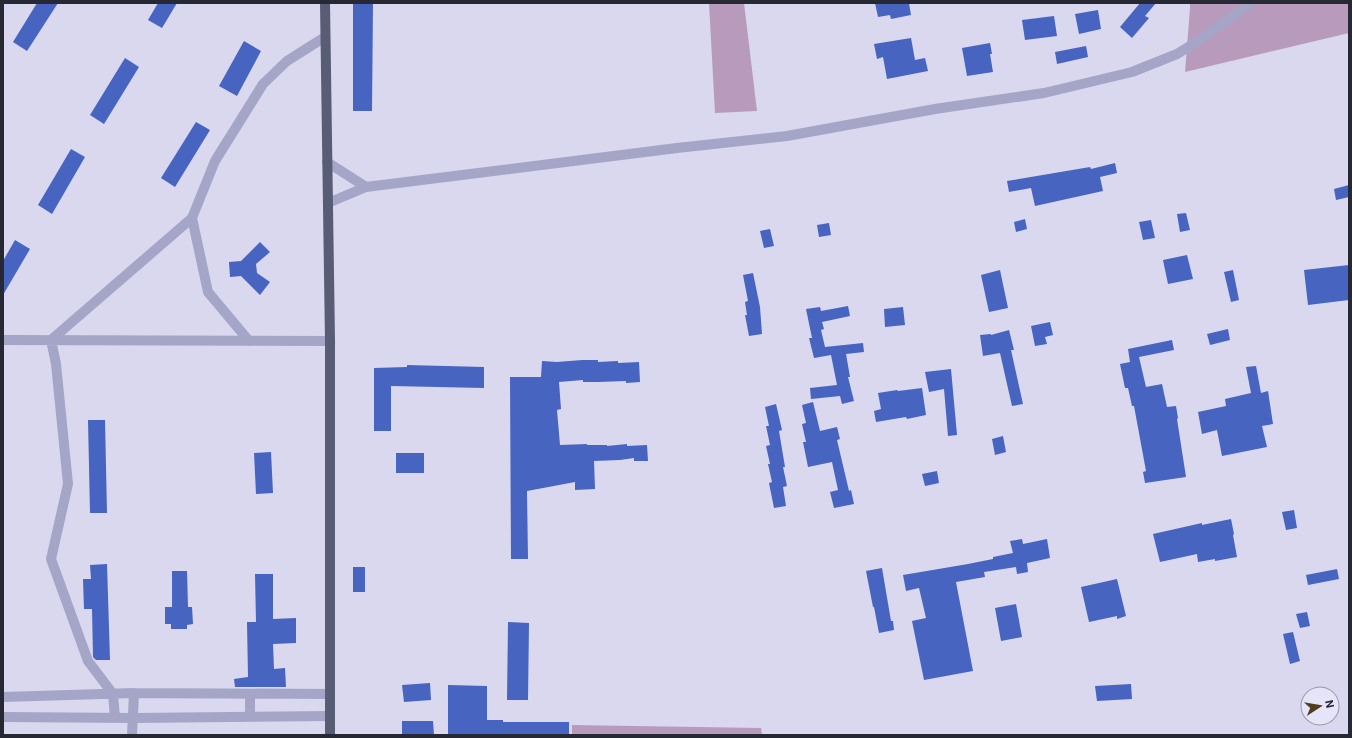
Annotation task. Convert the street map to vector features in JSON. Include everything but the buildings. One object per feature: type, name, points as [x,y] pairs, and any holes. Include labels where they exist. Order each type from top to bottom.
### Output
[{"type":"main road","points":[[325,3],[330,341],[330,735]]},
{"type":"street","points":[[328,202],[366,187],[677,148],[787,136],[935,109],[1044,93],[1132,72],[1177,54],[1198,41],[1251,3]]},
{"type":"street","points":[[51,340],[192,218],[215,161],[263,84],[287,61],[325,37]]},
{"type":"street","points":[[327,162],[366,187]]},
{"type":"street","points":[[192,218],[208,292],[249,341]]},
{"type":"street","points":[[3,340],[330,341]]},
{"type":"street","points":[[51,340],[56,364],[68,484],[51,559],[88,661],[113,694],[115,718]]},
{"type":"street","points":[[132,735],[134,693]]},
{"type":"street","points":[[3,697],[134,693],[329,694]]},
{"type":"street","points":[[250,694],[250,716]]},
{"type":"street","points":[[3,717],[133,718],[330,716]]},
{"type":"shaded area","points":[[709,3],[744,3],[757,111],[715,113]]},
{"type":"shaded area","points":[[1190,3],[1349,3],[1349,33],[1185,72]]},
{"type":"shaded area","points":[[572,725],[761,728],[762,735],[572,735]]}]
